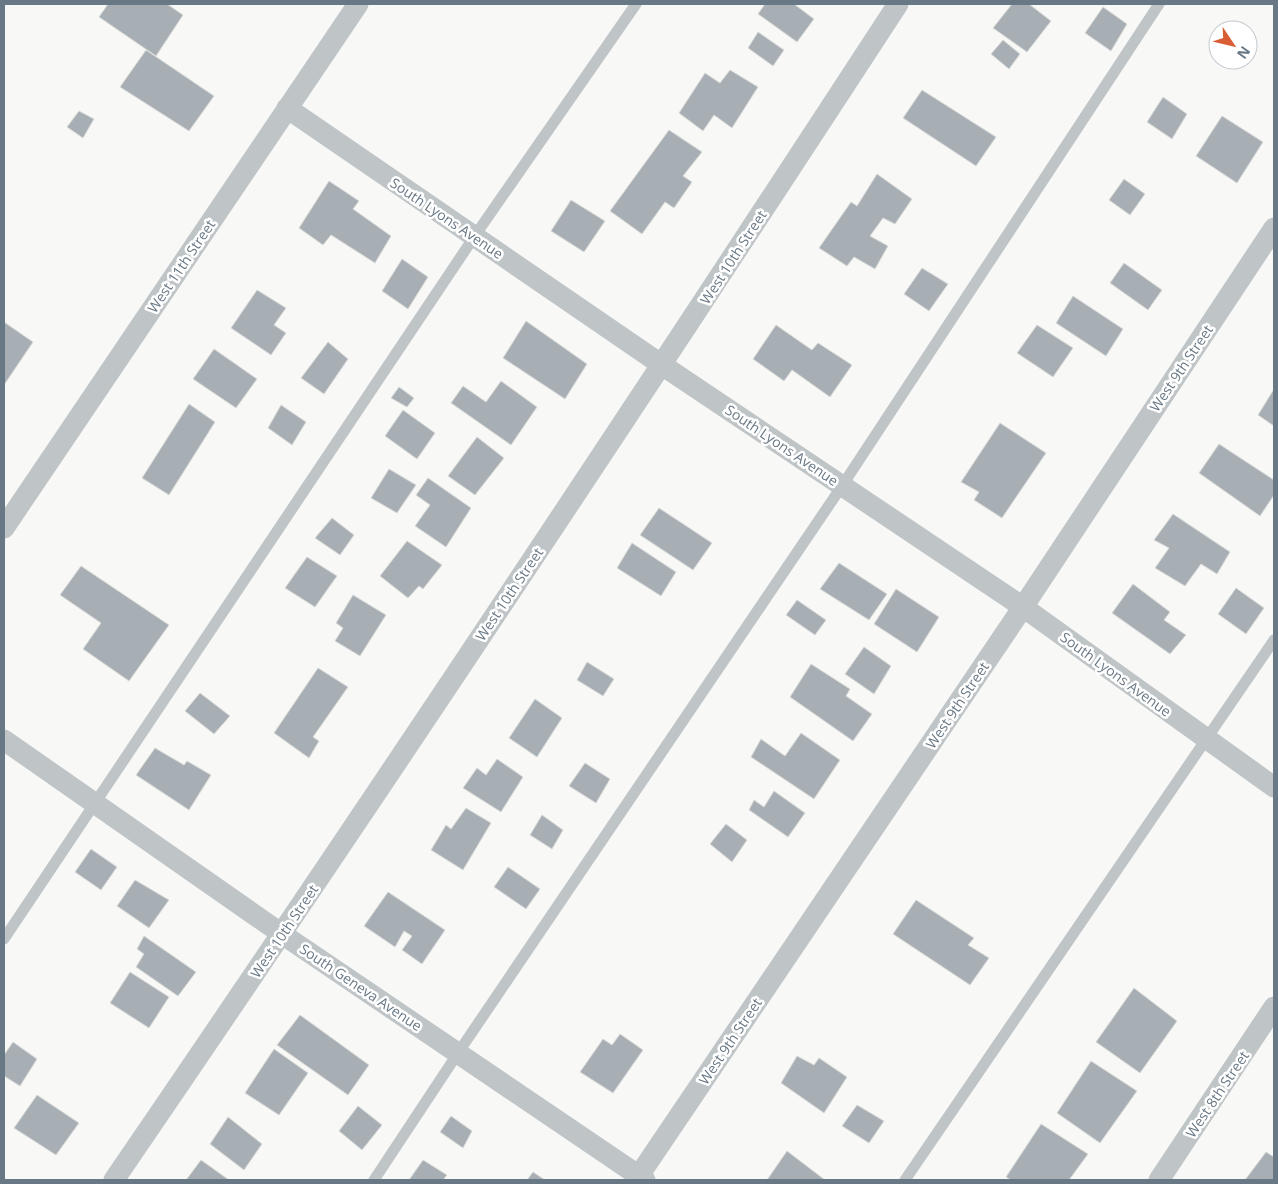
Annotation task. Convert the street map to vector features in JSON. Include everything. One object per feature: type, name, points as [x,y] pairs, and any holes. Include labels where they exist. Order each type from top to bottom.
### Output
[{"type":"street","name":"West 11th Street","points":[[4,528],[358,4]]},
{"type":"street","name":"West 10th Street","points":[[114,1180],[282,934],[662,365],[898,4]]},
{"type":"street","name":"South Lyons Avenue","points":[[287,108],[662,365],[1023,607],[1274,787]]},
{"type":"street","name":"West 9th Street","points":[[640,1179],[1274,228]]},
{"type":"street","name":"South Geneva Avenue","points":[[4,740],[282,934],[640,1179]]},
{"type":"street","name":"West 8th Street","points":[[1159,1180],[1274,1007]]},
{"type":"lane","points":[[4,939],[474,236],[636,4]]},
{"type":"lane","points":[[374,1180],[842,486],[1159,4]]},
{"type":"lane","points":[[905,1180],[1274,640]]},
{"type":"building","points":[[108,4],[167,4],[183,15],[156,56],[99,17]]},
{"type":"building","points":[[765,4],[794,4],[814,19],[797,42],[758,14]]},
{"type":"building","points":[[1012,4],[1029,4],[1051,21],[1027,52],[993,28]]},
{"type":"building","points":[[1103,7],[1127,24],[1111,51],[1085,33]]},
{"type":"building","points":[[758,32],[784,50],[773,66],[748,48]]},
{"type":"building","points":[[1003,40],[1020,54],[1009,69],[991,54]]},
{"type":"building","points":[[146,50],[214,96],[189,131],[120,87]]},
{"type":"building","points":[[730,70],[758,87],[732,128],[714,115],[703,131],[679,113],[705,73],[720,83]]},
{"type":"building","points":[[922,90],[996,137],[976,166],[903,118]]},
{"type":"building","points":[[1163,97],[1187,114],[1172,139],[1147,122]]},
{"type":"building","points":[[79,111],[94,119],[83,138],[67,127]]},
{"type":"building","points":[[1222,116],[1263,142],[1237,183],[1196,156]]},
{"type":"building","points":[[669,130],[702,152],[683,176],[692,182],[674,208],[665,202],[642,234],[610,211]]},
{"type":"building","points":[[877,174],[912,199],[895,224],[883,218],[870,236],[888,246],[875,269],[854,257],[847,266],[819,248],[851,202],[857,206]]},
{"type":"building","points":[[1124,179],[1145,194],[1130,215],[1109,200]]},
{"type":"building","points":[[329,181],[359,201],[353,209],[391,236],[375,263],[331,235],[323,245],[299,228]]},
{"type":"building","points":[[571,200],[605,221],[584,252],[551,231]]},
{"type":"building","points":[[402,259],[428,277],[408,309],[382,291]]},
{"type":"building","points":[[1124,263],[1162,290],[1148,310],[1110,283]]},
{"type":"building","points":[[922,268],[948,284],[929,311],[904,294]]},
{"type":"building","points":[[257,290],[286,308],[274,325],[286,333],[271,355],[231,328]]},
{"type":"building","points":[[1073,296],[1123,329],[1106,356],[1056,323]]},
{"type":"building","points":[[526,321],[587,364],[565,399],[503,358]]},
{"type":"building","points":[[4,322],[33,342],[4,385]]},
{"type":"building","points":[[776,325],[812,350],[818,343],[852,365],[830,397],[792,370],[784,381],[753,359]]},
{"type":"building","points":[[1037,325],[1073,348],[1053,377],[1017,353]]},
{"type":"building","points":[[328,342],[348,359],[324,394],[301,378]]},
{"type":"building","points":[[214,349],[257,379],[236,408],[193,379]]},
{"type":"building","points":[[501,381],[537,407],[511,445],[451,403],[463,386],[486,402]]},
{"type":"building","points":[[399,387],[414,398],[407,407],[391,398]]},
{"type":"building","points":[[1274,389],[1274,426],[1258,415]]},
{"type":"building","points":[[189,404],[215,422],[169,495],[142,478]]},
{"type":"building","points":[[281,405],[306,422],[292,445],[268,428]]},
{"type":"building","points":[[403,410],[435,433],[417,459],[385,436]]},
{"type":"building","points":[[1000,423],[1046,453],[1002,518],[974,500],[979,492],[961,482]]},
{"type":"building","points":[[477,437],[504,458],[475,495],[448,476]]},
{"type":"building","points":[[1219,444],[1274,480],[1274,495],[1260,516],[1199,473]]},
{"type":"building","points":[[389,469],[416,485],[397,513],[371,498]]},
{"type":"building","points":[[428,478],[471,508],[446,547],[415,526],[430,505],[416,495]]},
{"type":"building","points":[[659,508],[712,543],[693,570],[640,535]]},
{"type":"building","points":[[1173,514],[1230,552],[1217,574],[1201,564],[1185,586],[1155,568],[1169,548],[1154,540]]},
{"type":"building","points":[[332,518],[354,535],[340,555],[315,538]]},
{"type":"building","points":[[407,541],[442,565],[423,589],[419,586],[408,598],[380,576]]},
{"type":"building","points":[[632,543],[676,572],[661,596],[617,568]]},
{"type":"building","points":[[307,557],[337,576],[315,607],[285,588]]},
{"type":"building","points":[[839,563],[887,594],[869,620],[820,589]]},
{"type":"building","points":[[81,566],[169,625],[129,681],[83,649],[101,623],[60,595]]},
{"type":"building","points":[[1133,584],[1170,612],[1164,620],[1186,635],[1170,654],[1112,613]]},
{"type":"building","points":[[1236,588],[1264,608],[1246,634],[1218,614]]},
{"type":"building","points":[[896,589],[939,617],[917,652],[874,624]]},
{"type":"building","points":[[353,595],[386,615],[360,656],[335,641],[343,628],[336,623]]},
{"type":"building","points":[[797,600],[826,620],[815,635],[786,615]]},
{"type":"building","points":[[864,647],[891,666],[874,694],[845,674]]},
{"type":"building","points":[[587,662],[614,679],[603,696],[577,680]]},
{"type":"building","points":[[811,664],[850,689],[846,696],[872,714],[853,741],[790,697]]},
{"type":"building","points":[[318,668],[348,687],[313,737],[319,741],[309,758],[274,733]]},
{"type":"building","points":[[200,693],[230,716],[214,734],[185,711]]},
{"type":"building","points":[[535,699],[562,718],[537,757],[509,738]]},
{"type":"building","points":[[801,733],[840,760],[814,799],[751,757],[761,739],[785,756]]},
{"type":"building","points":[[155,748],[184,765],[187,761],[211,775],[189,810],[136,775]]},
{"type":"building","points":[[497,759],[523,777],[501,812],[463,788],[477,768],[486,775]]},
{"type":"building","points":[[585,763],[610,779],[596,803],[569,786]]},
{"type":"building","points":[[774,791],[805,813],[788,837],[749,810],[754,800],[764,807]]},
{"type":"building","points":[[466,808],[491,823],[463,870],[431,850],[446,825],[451,829]]},
{"type":"building","points":[[542,815],[563,830],[552,849],[530,835]]},
{"type":"building","points":[[726,824],[747,840],[732,862],[710,844]]},
{"type":"building","points":[[91,849],[117,867],[101,890],[75,872]]},
{"type":"building","points":[[508,867],[540,889],[526,909],[494,887]]},
{"type":"building","points":[[135,880],[169,900],[149,928],[117,906]]},
{"type":"building","points":[[388,892],[445,930],[422,964],[402,950],[412,936],[404,931],[395,947],[364,926]]},
{"type":"building","points":[[916,900],[974,938],[968,945],[989,958],[970,985],[893,934]]},
{"type":"building","points":[[144,936],[196,972],[178,996],[136,967],[144,954],[137,949]]},
{"type":"building","points":[[130,972],[169,997],[149,1028],[110,1003]]},
{"type":"building","points":[[1134,988],[1177,1021],[1140,1073],[1096,1042]]},
{"type":"building","points":[[300,1015],[369,1065],[348,1095],[277,1045]]},
{"type":"building","points":[[620,1034],[643,1050],[613,1093],[580,1072],[603,1039],[612,1045]]},
{"type":"building","points":[[13,1042],[37,1059],[20,1086],[4,1076],[4,1055]]},
{"type":"building","points":[[274,1049],[308,1073],[279,1115],[245,1093]]},
{"type":"building","points":[[797,1056],[814,1065],[819,1058],[847,1077],[824,1113],[781,1083]]},
{"type":"building","points":[[1091,1061],[1137,1091],[1100,1143],[1057,1113]]},
{"type":"building","points":[[37,1095],[79,1123],[56,1155],[14,1128]]},
{"type":"building","points":[[857,1105],[884,1121],[869,1143],[842,1126]]},
{"type":"building","points":[[358,1106],[382,1125],[362,1150],[339,1131]]},
{"type":"building","points":[[451,1116],[472,1131],[463,1148],[440,1132]]},
{"type":"building","points":[[228,1117],[262,1144],[244,1170],[210,1144]]},
{"type":"building","points":[[1041,1124],[1088,1154],[1069,1180],[1011,1180],[1006,1177]]},
{"type":"building","points":[[787,1151],[825,1180],[767,1180]]},
{"type":"building","points":[[1266,1152],[1274,1157],[1274,1180],[1245,1180]]},
{"type":"building","points":[[201,1160],[229,1180],[186,1180]]},
{"type":"building","points":[[423,1160],[447,1175],[443,1180],[409,1180]]},
{"type":"building","points":[[533,1172],[545,1180],[527,1180]]}]
